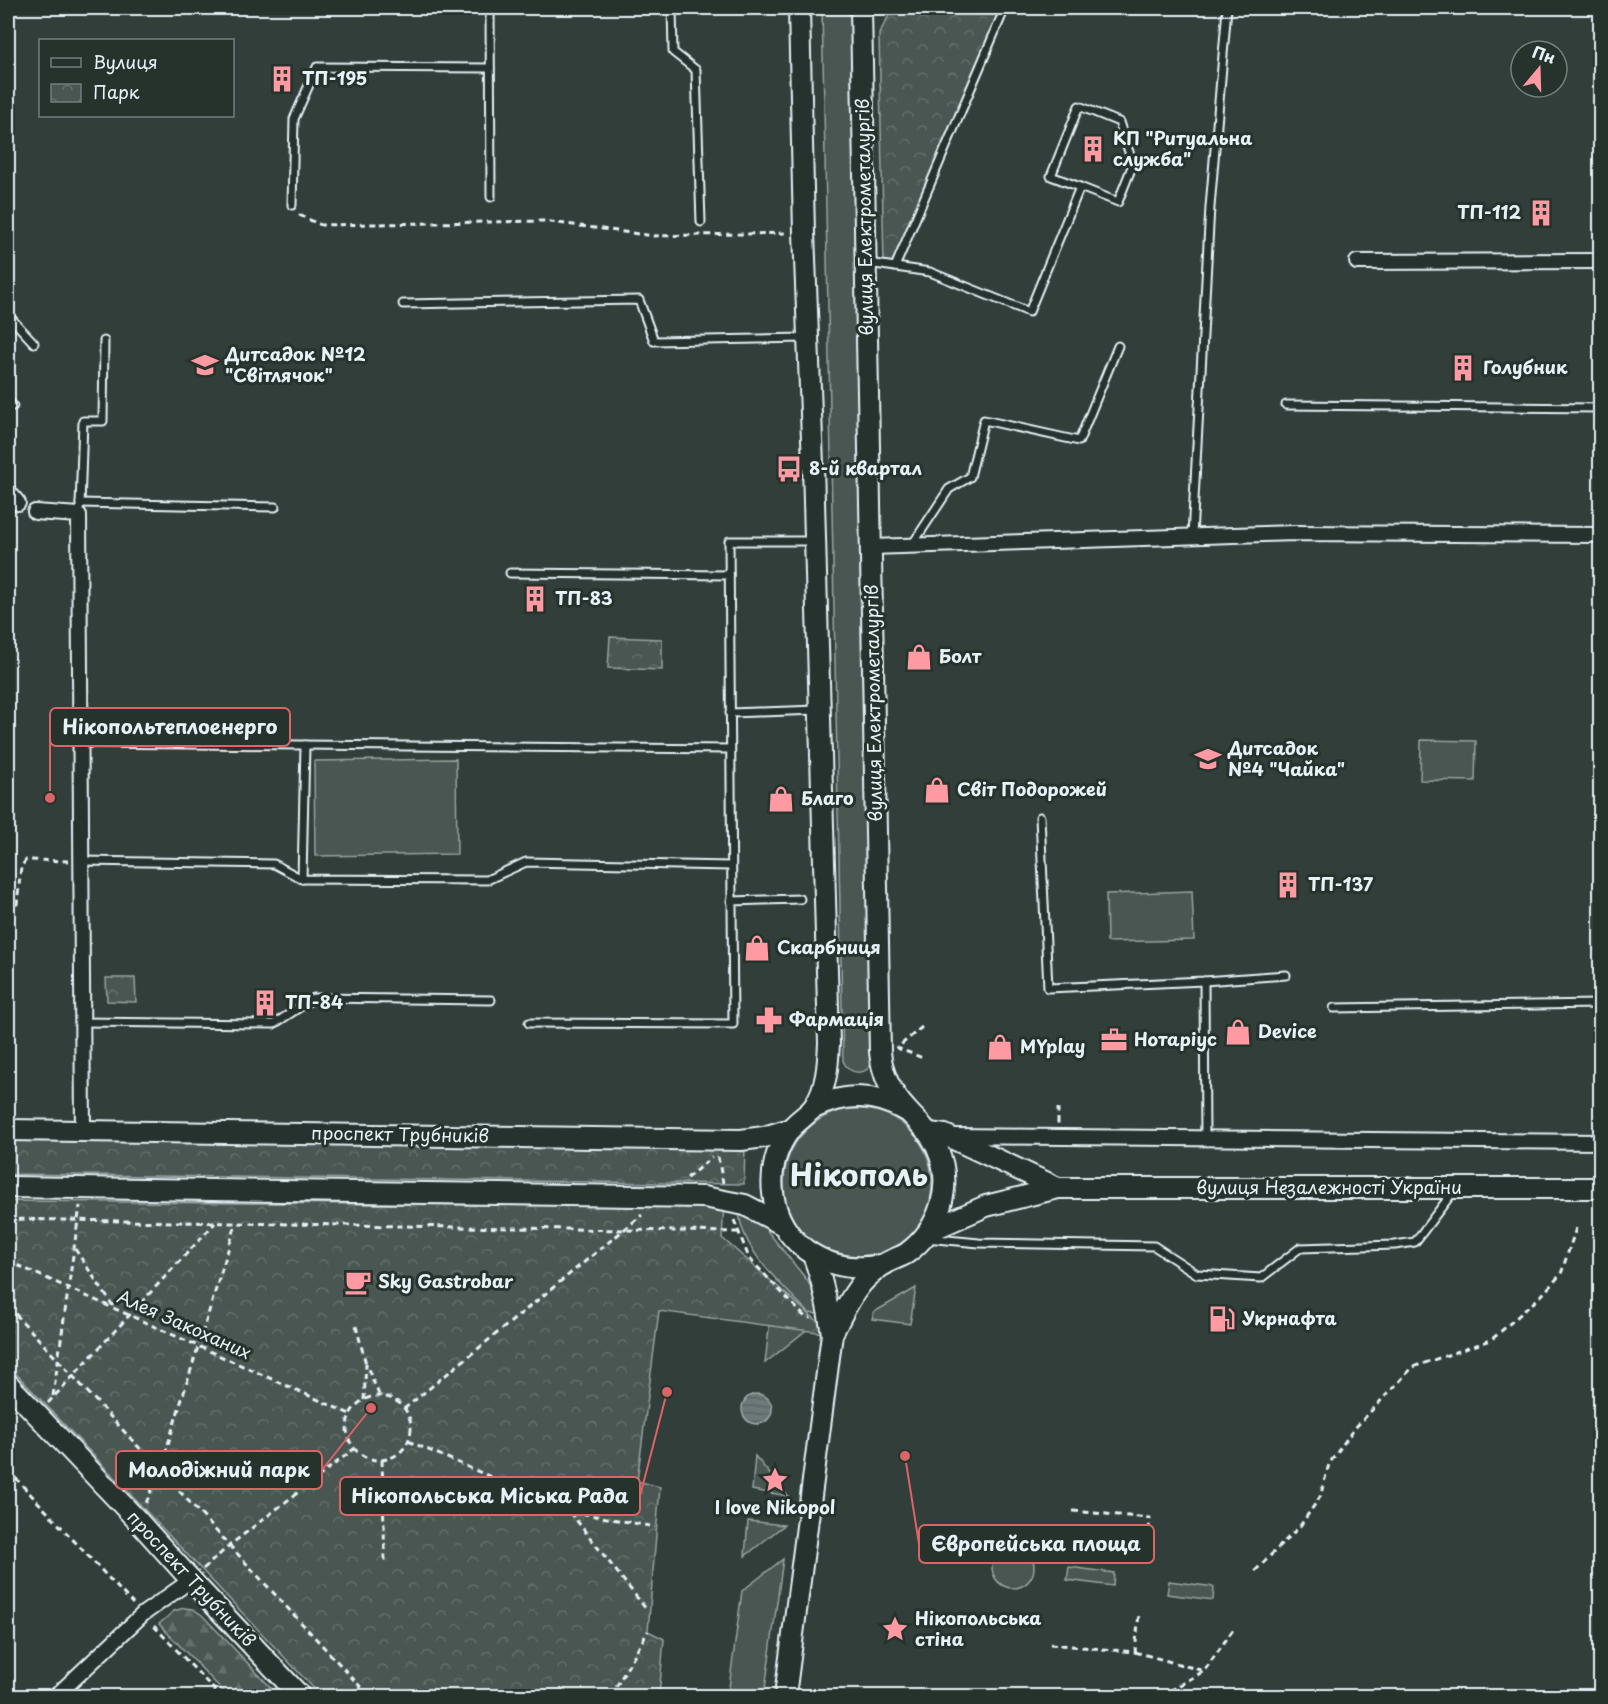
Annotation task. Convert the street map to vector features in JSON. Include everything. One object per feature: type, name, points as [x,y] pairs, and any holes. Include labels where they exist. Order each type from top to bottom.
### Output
[{"type":"main road","points":[[799,8],[829,1042],[824,1083],[814,1108]]},
{"type":"main road","name":"вулиця Електрометалургів","points":[[832,1334],[849,1301],[862,1283],[885,1264],[906,1253],[926,1234],[940,1208],[944,1182],[943,1165],[937,1148],[937,1134],[907,1111],[896,1096],[884,1073],[880,1052],[861,8]]},
{"type":"main road","points":[[885,1264],[851,1268],[813,1255],[796,1242],[783,1225],[776,1209],[772,1193],[772,1176],[781,1143],[790,1129],[814,1108],[829,1101],[861,1096],[892,1103],[907,1111]]},
{"type":"main road","name":"проспект Трубників","points":[[8,1130],[741,1140],[764,1137],[790,1129]]},
{"type":"main road","points":[[937,1134],[1058,1188]]},
{"type":"main road","points":[[8,1187],[704,1197],[745,1205],[783,1225]]},
{"type":"main road","points":[[926,1234],[986,1206],[1058,1188]]},
{"type":"main road","name":"вулиця Незалежності України","points":[[1058,1188],[1600,1188]]},
{"type":"main road","name":"вулиця Електрометалургів","points":[[784,1696],[832,1334],[826,1298],[813,1255]]},
{"type":"main road","name":"проспект Трубників","points":[[8,1384],[300,1696]]},
{"type":"street","points":[[1357,262],[1600,261]]},
{"type":"street","points":[[8,492],[18,503]]},
{"type":"street","points":[[35,512],[80,509],[83,1131]]},
{"type":"street","points":[[871,547],[1296,533],[1600,535]]},
{"type":"street","points":[[937,1134],[1600,1142]]},
{"type":"street","points":[[57,1696],[143,1614],[191,1580]]},
{"type":"lane","points":[[490,8],[491,197]]},
{"type":"lane","points":[[672,8],[674,52],[696,70],[701,222]]},
{"type":"lane","points":[[895,267],[1005,8]]},
{"type":"lane","points":[[1192,536],[1210,207],[1227,8]]},
{"type":"lane","points":[[292,205],[294,118],[317,67],[490,68]]},
{"type":"lane","points":[[1079,106],[1119,122],[1133,164],[1118,202],[1080,188],[1051,176],[1079,106]]},
{"type":"lane","points":[[866,263],[930,272],[1029,312],[1080,188]]},
{"type":"lane","points":[[403,304],[639,300],[654,341],[808,338]]},
{"type":"lane","points":[[8,315],[34,343]]},
{"type":"lane","points":[[104,340],[102,422],[83,421],[80,509],[275,507]]},
{"type":"lane","points":[[912,545],[949,489],[970,477],[984,420],[1080,441],[1118,346]]},
{"type":"lane","points":[[1286,405],[1600,408]]},
{"type":"lane","points":[[528,1023],[733,1024],[729,541],[815,541]]},
{"type":"lane","points":[[510,573],[729,575]]},
{"type":"lane","points":[[729,713],[819,710]]},
{"type":"lane","points":[[81,743],[730,749]]},
{"type":"lane","points":[[302,879],[305,745]]},
{"type":"lane","points":[[1040,818],[1048,988],[1286,975]]},
{"type":"lane","points":[[81,861],[274,864],[302,879],[487,880],[526,862],[731,866]]},
{"type":"lane","points":[[731,901],[800,899]]},
{"type":"lane","points":[[1204,981],[1205,1138]]},
{"type":"lane","points":[[82,1022],[274,1024],[314,998],[491,1000]]},
{"type":"lane","points":[[1334,1008],[1600,1004]]},
{"type":"lane","points":[[926,1234],[979,1243],[1154,1246],[1197,1274],[1261,1278],[1300,1248],[1395,1245],[1415,1242],[1456,1188]]},
{"type":"path","points":[[292,205],[299,214],[321,225],[544,221],[654,236],[804,233]]},
{"type":"path","points":[[8,912],[17,904],[21,867],[26,860],[81,861]]},
{"type":"path","points":[[922,1027],[897,1048],[923,1058]]},
{"type":"path","points":[[1057,1128],[1058,1108]]},
{"type":"path","points":[[681,1184],[717,1153],[723,1184]]},
{"type":"path","points":[[53,1398],[83,1188]]},
{"type":"path","points":[[404,1409],[646,1212]]},
{"type":"path","points":[[733,1217],[749,1258],[805,1317],[817,1320]]},
{"type":"path","points":[[8,1219],[738,1232]]},
{"type":"path","points":[[37,1415],[215,1223]]},
{"type":"path","points":[[138,1521],[160,1470],[236,1224]]},
{"type":"path","points":[[1255,1571],[1300,1526],[1320,1497],[1329,1464],[1361,1422],[1413,1367],[1491,1340],[1542,1295],[1561,1274],[1577,1225]]},
{"type":"path","points":[[74,1247],[114,1308]]},
{"type":"path","name":"Алея Закоханих","points":[[8,1261],[350,1414]]},
{"type":"path","points":[[8,1306],[369,1696]]},
{"type":"path","points":[[356,1326],[366,1364],[381,1397]]},
{"type":"path","points":[[364,1400],[366,1364]]},
{"type":"path","points":[[381,1397],[394,1400],[404,1409],[411,1424],[411,1434],[400,1453],[390,1459],[369,1459],[354,1449],[347,1436],[346,1425],[356,1406],[364,1400],[381,1397]]},
{"type":"path","points":[[408,1441],[569,1511],[655,1527]]},
{"type":"path","points":[[191,1580],[230,1545],[354,1449]]},
{"type":"path","points":[[382,1460],[385,1563]]},
{"type":"path","points":[[8,1470],[133,1604]]},
{"type":"path","points":[[569,1511],[646,1609]]},
{"type":"path","points":[[1074,1511],[1150,1518],[1146,1554]]},
{"type":"path","points":[[1135,1652],[1139,1614]]},
{"type":"path","points":[[154,1626],[220,1696]]},
{"type":"path","points":[[1161,1696],[1204,1671],[1235,1627]]},
{"type":"path","points":[[611,1696],[648,1631]]},
{"type":"path","points":[[1050,1644],[1135,1652],[1204,1671]]},
{"type":"green space","points":[[822,8],[851,8],[873,1061],[863,1072],[854,1072],[843,1061]]},
{"type":"green space","points":[[893,8],[1005,8],[895,267],[884,265],[879,34]]},
{"type":"green space","points":[[610,637],[662,639],[662,670],[608,668]]},
{"type":"green space","points":[[1421,740],[1476,741],[1475,781],[1420,780]]},
{"type":"green space","points":[[456,759],[457,854],[315,856],[314,761]]},
{"type":"green space","points":[[1192,891],[1194,940],[1107,942],[1106,894]]},
{"type":"green space","points":[[106,978],[135,978],[136,1002],[107,1001]]},
{"type":"green space","points":[[858,1109],[886,1115],[910,1131],[926,1155],[932,1183],[926,1211],[910,1235],[886,1251],[858,1257],[830,1251],[806,1235],[790,1211],[784,1183],[790,1155],[806,1131],[830,1115]]},
{"type":"green space","points":[[8,1140],[745,1145],[744,1184],[8,1174]]},
{"type":"green space","points":[[8,1201],[724,1207],[722,1238],[832,1334],[659,1311],[637,1481],[660,1487],[648,1631],[664,1639],[659,1696],[321,1696],[8,1365]]},
{"type":"green space","points":[[739,1210],[761,1223],[807,1280],[817,1299],[818,1314],[809,1313],[755,1253],[741,1225]]},
{"type":"green space","points":[[916,1288],[910,1324],[872,1319],[874,1312]]},
{"type":"green space","points":[[770,1320],[806,1324],[805,1331],[765,1363]]},
{"type":"green space","points":[[755,1456],[788,1496],[752,1490]]},
{"type":"green space","points":[[748,1521],[784,1525],[745,1556]]},
{"type":"green space","points":[[1013,1546],[1028,1552],[1034,1567],[1028,1582],[1013,1588],[998,1582],[992,1567],[998,1552]]},
{"type":"green space","points":[[783,1559],[764,1696],[730,1696],[728,1695],[742,1591]]},
{"type":"green space","points":[[1069,1567],[1114,1573],[1113,1586],[1067,1580]]},
{"type":"green space","points":[[1169,1581],[1214,1587],[1213,1600],[1167,1594]]},
{"type":"green space","points":[[184,1608],[193,1609],[202,1615],[279,1696],[228,1696],[159,1624],[174,1611]]},
{"type":"shaded area","points":[[757,1394],[768,1398],[772,1409],[768,1420],[757,1424],[746,1420],[742,1409],[746,1398]]},
{"type":"place","name":"ТП-195","points":[[282,79]]},
{"type":"place","name":"КП \"Ритуальна служба\"","points":[[1093,149]]},
{"type":"place","name":"ТП-112","points":[[1541,213]]},
{"type":"place","name":"Дитсадок №12 \"Світлячок\"","points":[[205,365]]},
{"type":"place","name":"Голубник","points":[[1463,368]]},
{"type":"place","name":"8-й квартал","points":[[789,469]]},
{"type":"place","name":"ТП-83","points":[[535,599]]},
{"type":"place","name":"Болт","points":[[919,657]]},
{"type":"place","name":"Дитсадок №4 \"Чайка\"","points":[[1208,759]]},
{"type":"place","name":"Світ Подорожей","points":[[937,790]]},
{"type":"place","name":"Нікопольтеплоенерго","points":[[50,798]]},
{"type":"place","name":"Благо","points":[[781,799]]},
{"type":"place","name":"ТП-137","points":[[1288,885]]},
{"type":"place","name":"Скарбниця","points":[[757,948]]},
{"type":"place","name":"ТП-84","points":[[265,1003]]},
{"type":"place","name":"Фармація","points":[[769,1020]]},
{"type":"place","name":"Device","points":[[1238,1032]]},
{"type":"place","name":"Нотаріус","points":[[1114,1040]]},
{"type":"place","name":"MYplay","points":[[1000,1047]]},
{"type":"place","name":"Sky Gastrobar","points":[[358,1282]]},
{"type":"place","name":"Укрнафта","points":[[1222,1319]]},
{"type":"place","name":"Нiкопольська Міська Рада","points":[[667,1392]]},
{"type":"place","name":"Молодіжний парк","points":[[371,1408]]},
{"type":"place","name":"Європейська площа","points":[[905,1456]]},
{"type":"place","name":"I love Nikopol","points":[[775,1480]]},
{"type":"place","name":"Нікопольська стіна","points":[[895,1629]]},
{"type":"district","name":"Нікополь","points":[[859,1176]]}]
